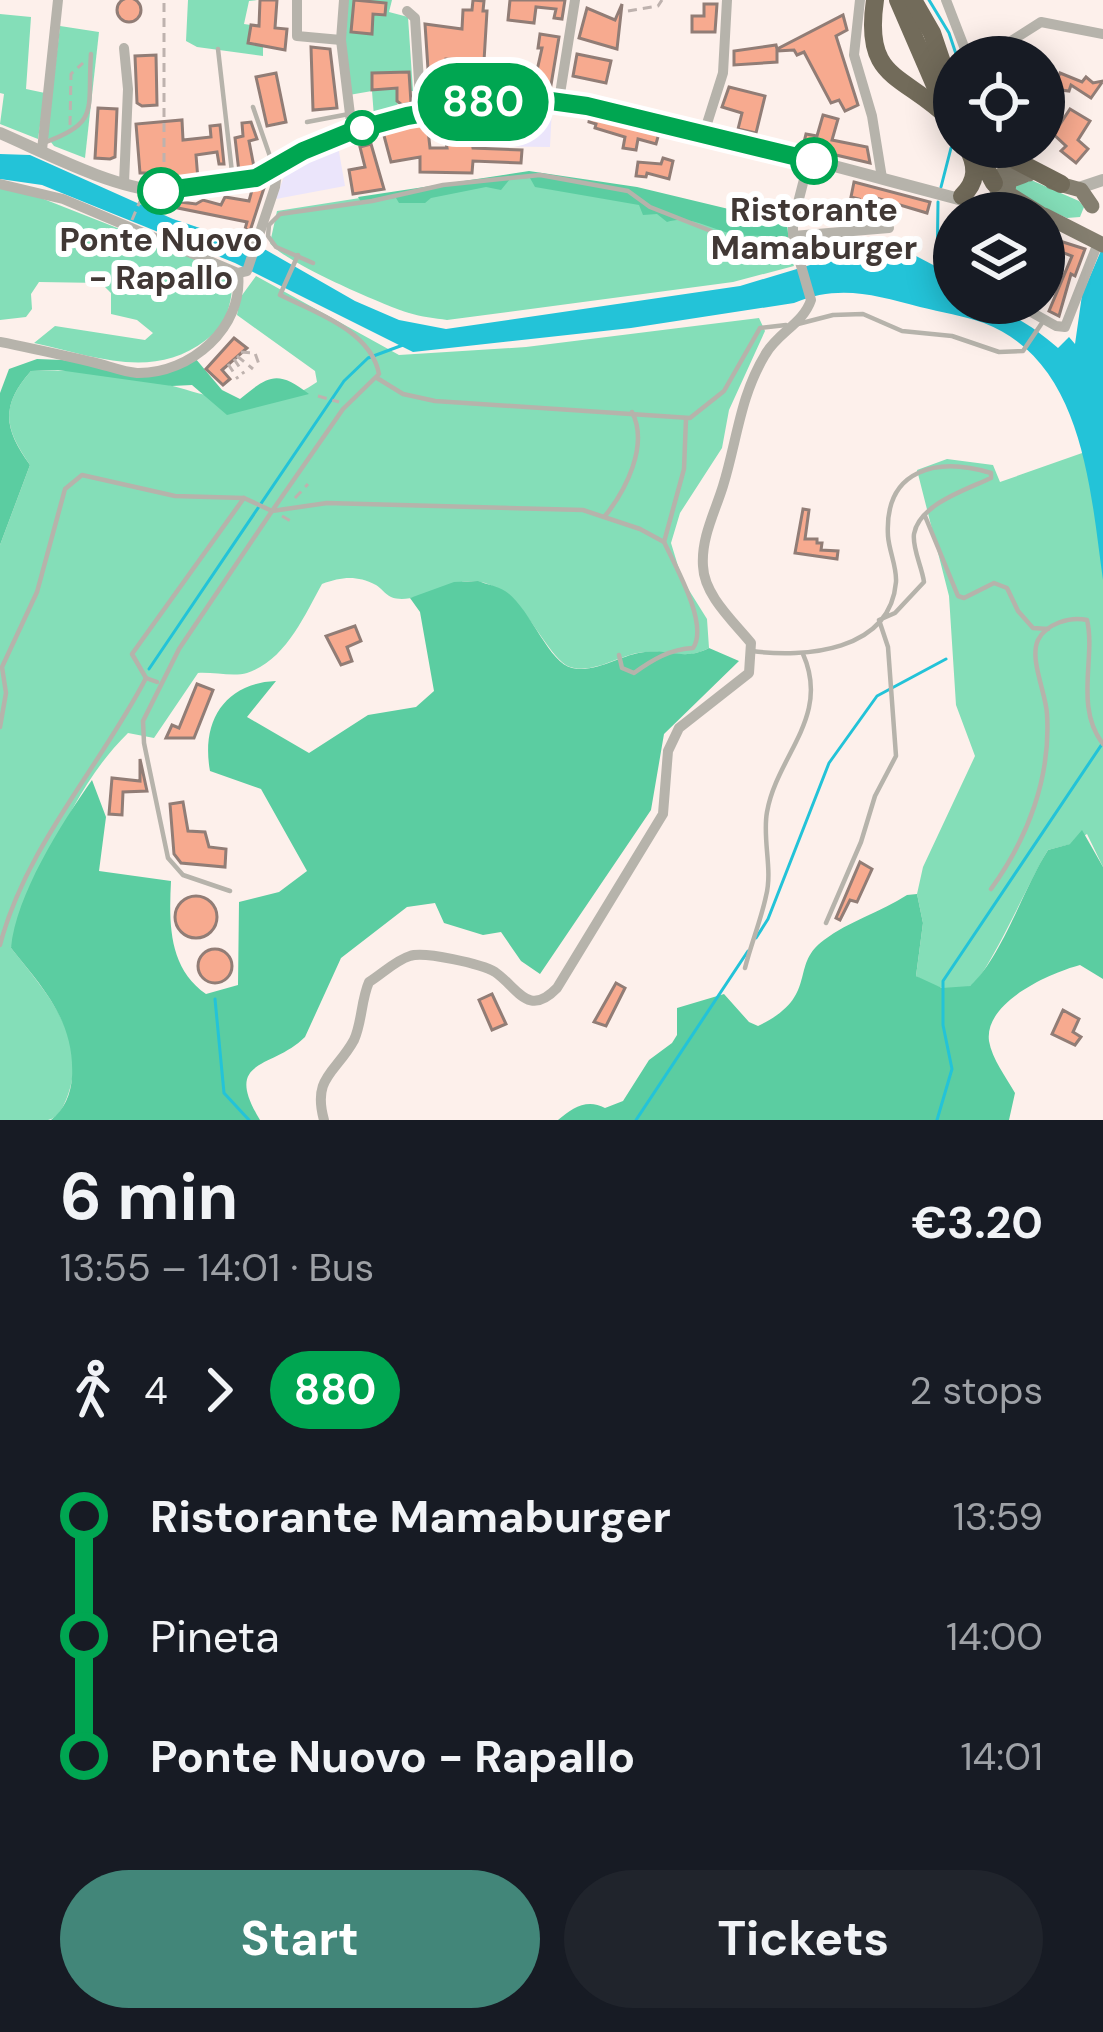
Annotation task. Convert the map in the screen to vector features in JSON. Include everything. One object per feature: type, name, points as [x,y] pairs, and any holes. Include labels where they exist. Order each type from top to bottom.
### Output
[{"type":"highway","points":[[886,0],[872,38],[884,70],[933,99]]},
{"type":"highway","points":[[886,0],[933,79]]},
{"type":"highway","points":[[910,0],[933,37]]},
{"type":"highway","points":[[922,0],[943,36]]},
{"type":"highway","points":[[960,192],[970,188],[974,168]]},
{"type":"highway","points":[[984,168],[994,183]]},
{"type":"highway","points":[[1030,168],[1062,185]]},
{"type":"main road","points":[[998,192],[994,183],[1014,170],[1086,194],[1100,204],[1084,224],[1065,226]]},
{"type":"main road","points":[[1009,192],[1008,182],[1017,176],[1062,185]]},
{"type":"main road","points":[[1065,226],[1101,244]]},
{"type":"street","points":[[43,147],[58,0]]},
{"type":"street","points":[[297,0],[297,36],[341,40]]},
{"type":"street","points":[[344,0],[341,40],[352,131]]},
{"type":"street","points":[[559,100],[575,0]]},
{"type":"street","points":[[704,133],[723,73],[727,0]]},
{"type":"street","points":[[860,0],[854,55],[872,116],[882,178]]},
{"type":"street","points":[[946,0],[960,36]]},
{"type":"street","points":[[406,11],[415,18],[421,113]]},
{"type":"street","points":[[1019,36],[1041,22],[1103,34]]},
{"type":"street","points":[[124,49],[128,89],[124,183]]},
{"type":"street","points":[[0,133],[124,183],[164,191],[256,178],[352,131],[421,113],[522,97],[559,100],[704,133],[934,192]]},
{"type":"street","points":[[324,1120],[320,1104],[325,1078],[356,1036],[369,982],[409,956],[427,953],[494,971],[513,991],[532,1001],[547,999],[663,814],[668,751],[680,728],[749,673],[751,643],[708,589],[702,565],[748,387],[777,335],[794,325],[811,300],[793,236],[809,160]]},
{"type":"street","points":[[0,342],[137,373],[188,360],[234,314],[242,272],[258,244],[276,166]]},
{"type":"street","points":[[1046,168],[1060,176],[1062,185],[1103,180]]},
{"type":"street","points":[[963,192],[994,183]]},
{"type":"street","points":[[0,184],[63,200],[242,272]]},
{"type":"street","points":[[793,236],[889,229]]},
{"type":"street","points":[[1056,324],[1065,327],[1101,244]]},
{"type":"lane","points":[[218,50],[234,182]]},
{"type":"lane","points":[[43,147],[73,132],[87,116],[91,54]]},
{"type":"lane","points":[[253,107],[276,166]]},
{"type":"lane","points":[[307,122],[349,114]]},
{"type":"lane","points":[[313,263],[276,247],[268,236],[269,225],[280,214],[522,175],[628,191],[650,207],[711,231],[734,255],[762,250],[800,261]]},
{"type":"lane","points":[[230,891],[183,875],[168,858],[143,721],[159,684],[269,509],[343,409],[376,377],[379,367],[369,349],[346,329],[281,293],[297,258]]},
{"type":"lane","points":[[376,377],[403,394],[435,401],[686,418],[698,414],[724,391],[760,328],[863,314],[902,331],[952,336],[982,348],[1014,353],[1023,351],[1041,324]]},
{"type":"lane","points":[[605,516],[616,502],[638,448],[638,423],[632,412]]},
{"type":"lane","points":[[620,655],[622,668],[634,673],[653,659],[693,648],[700,638],[698,619],[664,542],[684,470],[686,418]]},
{"type":"lane","points":[[752,651],[803,653],[847,645],[879,620],[896,614],[924,582],[914,536],[926,516],[947,499],[991,478],[991,473],[947,465],[922,471],[900,485],[888,520],[896,578],[879,620],[888,647],[896,756],[874,796],[861,842],[826,923]]},
{"type":"lane","points":[[0,727],[6,693],[2,668],[37,592],[68,482],[82,475],[176,496],[247,499],[269,509],[327,503],[583,510],[664,542]]},
{"type":"lane","points":[[159,684],[146,678],[132,654],[247,499]]},
{"type":"lane","points":[[926,516],[958,596],[964,598],[994,583],[1007,588],[1033,628],[1048,629]]},
{"type":"lane","points":[[991,889],[1034,811],[1040,784],[1047,711],[1035,653],[1039,638],[1076,617],[1087,620],[1089,703],[1103,744]]},
{"type":"lane","points":[[745,968],[766,896],[765,818],[770,798],[795,751],[812,690],[803,653]]},
{"type":"lane","points":[[0,945],[45,837],[120,728],[146,678]]},
{"type":"path","points":[[164,0],[164,191]]},
{"type":"path","points":[[628,11],[658,6],[662,0]]},
{"type":"path","points":[[73,132],[68,111],[70,74],[91,54]]},
{"type":"path","points":[[131,223],[143,195]]},
{"type":"path","points":[[237,356],[255,353],[260,367]]},
{"type":"path","points":[[237,356],[253,369]]},
{"type":"path","points":[[237,356],[244,374]]},
{"type":"path","points":[[228,364],[238,379]]},
{"type":"path","points":[[318,396],[339,402]]},
{"type":"path","points":[[285,508],[308,484]]},
{"type":"shaded area","points":[[552,107],[550,147],[477,146],[475,110]]},
{"type":"shaded area","points":[[338,146],[345,186],[276,199],[288,165]]},
{"type":"green space","points":[[188,0],[257,0],[249,1],[244,24],[251,25],[249,43],[263,45],[263,56],[197,47],[186,41]]},
{"type":"green space","points":[[348,0],[392,0],[389,12],[408,17],[413,91],[397,92],[398,111],[374,117],[372,91],[349,95]]},
{"type":"green space","points":[[0,14],[31,17],[26,89],[45,93],[38,139],[0,124],[4,94],[0,93]]},
{"type":"green space","points":[[60,26],[99,32],[85,158],[54,146],[47,137]]},
{"type":"green space","points":[[529,171],[637,187],[787,223],[789,244],[692,221],[667,222],[657,214],[643,215],[639,205],[535,187],[530,178],[510,179],[501,190],[486,187],[425,203],[399,203],[396,198],[361,202],[358,197]]},
{"type":"green space","points":[[520,173],[764,228],[786,239],[794,266],[733,282],[447,320],[409,313],[357,292],[294,261],[270,243],[277,211]]},
{"type":"green space","points":[[1024,177],[1058,192],[1016,192],[1014,182]]},
{"type":"green space","points":[[0,188],[36,196],[219,268],[231,287],[227,315],[206,340],[165,360],[123,362],[34,343],[55,326],[145,340],[153,333],[137,320],[111,314],[111,293],[101,283],[39,282],[26,317],[0,320]]},
{"type":"green space","points":[[1065,195],[1084,207],[1080,217],[1067,218]]},
{"type":"green space","points":[[256,276],[399,355],[526,347],[759,318],[765,331],[729,410],[722,448],[680,513],[671,543],[682,579],[707,619],[709,648],[685,654],[637,653],[574,668],[555,655],[512,600],[481,582],[457,583],[401,599],[362,580],[322,584],[292,636],[273,658],[242,674],[198,673],[154,738],[128,733],[73,807],[11,948],[61,1018],[73,1057],[72,1078],[54,1117],[0,1120],[0,545],[30,465],[15,440],[10,406],[31,371],[123,375],[255,403],[296,394],[317,382],[315,371],[237,315],[240,298]]},
{"type":"green space","points":[[195,358],[222,390],[240,399],[273,378],[289,381],[309,394],[227,415],[192,385],[31,371],[14,395],[9,418],[30,465],[0,545],[0,393],[9,369],[37,359],[63,360],[151,376]]},
{"type":"green space","points":[[1085,452],[1103,453],[1103,867],[1087,834],[1048,850],[979,977],[965,988],[943,988],[916,976],[923,923],[917,894],[923,867],[975,756],[956,705],[949,596],[917,470],[947,459],[993,465],[1000,482]]},
{"type":"green space","points":[[478,581],[514,598],[555,656],[572,668],[591,668],[645,652],[685,654],[709,648],[739,661],[664,734],[651,810],[540,974],[521,961],[501,932],[483,935],[444,923],[435,903],[407,907],[341,958],[305,1037],[249,1075],[246,1085],[260,1120],[51,1120],[70,1089],[68,1039],[55,1007],[11,948],[31,883],[92,780],[106,817],[99,871],[171,881],[171,928],[184,971],[206,994],[238,985],[239,902],[279,892],[307,871],[261,789],[210,771],[209,737],[220,708],[242,689],[276,681],[247,717],[309,753],[368,715],[416,707],[434,691],[420,612],[410,598],[454,582]]},
{"type":"green space","points":[[1082,830],[1103,867],[1103,979],[1080,965],[1067,969],[1021,991],[997,1014],[989,1041],[1015,1093],[1009,1120],[558,1120],[580,1106],[605,1108],[623,1101],[649,1060],[677,1035],[677,1008],[724,994],[758,1026],[777,1015],[797,992],[813,950],[844,927],[907,895],[917,894],[923,923],[916,976],[942,988],[970,986],[1002,941],[1048,850],[1070,844]]},
{"type":"water","points":[[0,154],[30,155],[173,219],[266,250],[355,301],[399,320],[446,329],[740,286],[850,253],[899,247],[933,265],[933,310],[857,293],[826,294],[631,328],[413,352],[235,263],[42,185],[0,179]]},
{"type":"water","points":[[1103,246],[1103,580],[1076,432],[1043,367],[1017,342],[986,324],[1025,324],[1058,348],[1069,337],[1075,344],[1082,295]]},
{"type":"building","points":[[134,-1],[140,5],[138,19],[120,19],[120,1]]},
{"type":"building","points":[[260,0],[277,0],[275,28],[287,29],[285,50],[248,43],[251,25],[259,26]]},
{"type":"building","points":[[354,0],[386,3],[385,15],[373,14],[372,34],[351,32]]},
{"type":"building","points":[[473,0],[484,1],[483,11],[487,11],[484,61],[446,59],[446,68],[439,68],[440,82],[429,84],[425,24],[462,29],[463,10],[472,10]]},
{"type":"building","points":[[510,0],[565,0],[562,19],[554,18],[556,9],[536,7],[534,23],[508,20]]},
{"type":"building","points":[[622,4],[617,49],[579,38],[587,8],[615,20]]},
{"type":"building","points":[[704,4],[717,4],[715,32],[692,32],[692,16],[704,16]]},
{"type":"building","points":[[843,15],[847,30],[836,36],[858,105],[845,111],[839,100],[831,103],[804,52],[777,51],[777,62],[734,65],[734,51],[776,45],[777,49]]},
{"type":"building","points":[[540,34],[559,37],[551,85],[525,81],[525,88],[478,90],[476,81],[492,77],[490,69],[500,66],[502,77],[536,75]]},
{"type":"building","points":[[311,47],[330,49],[337,108],[313,110]]},
{"type":"building","points":[[577,54],[611,61],[606,83],[573,76]]},
{"type":"building","points":[[156,55],[157,105],[142,106],[137,103],[135,56]]},
{"type":"building","points":[[409,72],[411,103],[397,101],[397,88],[372,90],[372,73]]},
{"type":"building","points":[[276,73],[286,122],[267,126],[256,77]]},
{"type":"building","points":[[1065,75],[1082,82],[1086,77],[1093,83],[1103,81],[1091,98],[1071,85],[1065,90]]},
{"type":"building","points":[[729,87],[765,96],[756,133],[738,129],[742,113],[722,107]]},
{"type":"building","points":[[98,108],[117,109],[115,157],[110,159],[95,158]]},
{"type":"building","points":[[1070,109],[1090,121],[1078,140],[1088,149],[1076,163],[1065,154],[1065,116]]},
{"type":"building","points":[[823,115],[838,119],[832,140],[867,147],[870,163],[819,151],[820,145],[804,142],[806,134],[817,136]]},
{"type":"building","points":[[468,116],[473,148],[522,150],[521,163],[473,161],[472,173],[420,172],[420,157],[391,162],[383,132],[427,121],[430,148],[447,148],[442,121]]},
{"type":"building","points":[[590,116],[659,133],[656,144],[638,139],[636,150],[623,148],[625,137],[595,128]]},
{"type":"building","points":[[182,120],[183,140],[211,137],[210,126],[220,125],[224,164],[219,164],[217,152],[196,155],[198,180],[171,181],[170,173],[140,173],[136,124]]},
{"type":"building","points":[[251,122],[257,139],[249,141],[254,167],[239,172],[235,138],[243,136],[242,123]]},
{"type":"building","points":[[371,144],[384,189],[353,194],[349,170],[365,167],[360,147]]},
{"type":"building","points":[[663,158],[673,161],[669,179],[647,173],[636,176],[638,162],[661,164]]},
{"type":"building","points":[[854,182],[930,202],[927,213],[870,196],[864,217],[855,215],[859,199],[851,197]]},
{"type":"building","points":[[264,188],[250,231],[245,229],[247,222],[178,208],[180,202],[203,200],[221,205],[225,197],[249,201],[252,190]]},
{"type":"building","points":[[1065,243],[1085,249],[1065,295],[1065,273],[1072,256],[1065,253]]},
{"type":"building","points":[[234,338],[247,348],[222,370],[230,379],[223,385],[206,369]]},
{"type":"building","points":[[803,509],[809,510],[805,539],[817,539],[821,550],[838,551],[837,559],[795,553]]},
{"type":"building","points":[[355,626],[361,641],[347,647],[352,661],[341,665],[326,636]]},
{"type":"building","points":[[197,684],[213,690],[194,738],[166,738],[172,725],[179,728]]},
{"type":"building","points":[[140,759],[147,791],[123,792],[122,815],[109,814],[112,778],[140,781]]},
{"type":"building","points":[[183,802],[188,831],[205,832],[209,847],[226,849],[225,867],[181,863],[174,854],[170,804]]},
{"type":"building","points":[[860,862],[872,869],[857,902],[850,900],[840,920],[836,918]]},
{"type":"building","points":[[196,896],[211,902],[217,917],[211,932],[196,938],[181,932],[175,917],[181,902]]},
{"type":"building","points":[[215,949],[227,954],[232,966],[227,978],[215,983],[203,978],[198,966],[203,954]]},
{"type":"building","points":[[616,983],[625,988],[606,1026],[594,1022]]},
{"type":"building","points":[[492,994],[506,1024],[492,1030],[479,1000]]},
{"type":"building","points":[[1063,1010],[1079,1019],[1073,1032],[1081,1037],[1075,1045],[1052,1034]]},
{"type":"waterway","points":[[929,0],[950,36]]},
{"type":"waterway","points":[[941,187],[946,168]]},
{"type":"waterway","points":[[149,669],[344,381],[368,358],[403,345]]},
{"type":"waterway","points":[[756,938],[768,919],[829,763],[877,696],[946,659]]},
{"type":"waterway","points":[[937,1120],[952,1069],[943,1025],[943,981],[1102,744]]},
{"type":"waterway","points":[[636,1120],[748,951]]},
{"type":"waterway","points":[[215,999],[224,1093],[249,1120]]},
{"type":"bus line","name":"880","points":[[161,191],[256,178],[352,131],[407,116],[522,97],[587,106],[814,161]]},
{"type":"place","name":"Ristorante Mamaburger","points":[[814,161]]},
{"type":"place","name":"Ponte Nuovo - Rapallo","points":[[161,191]]}]
